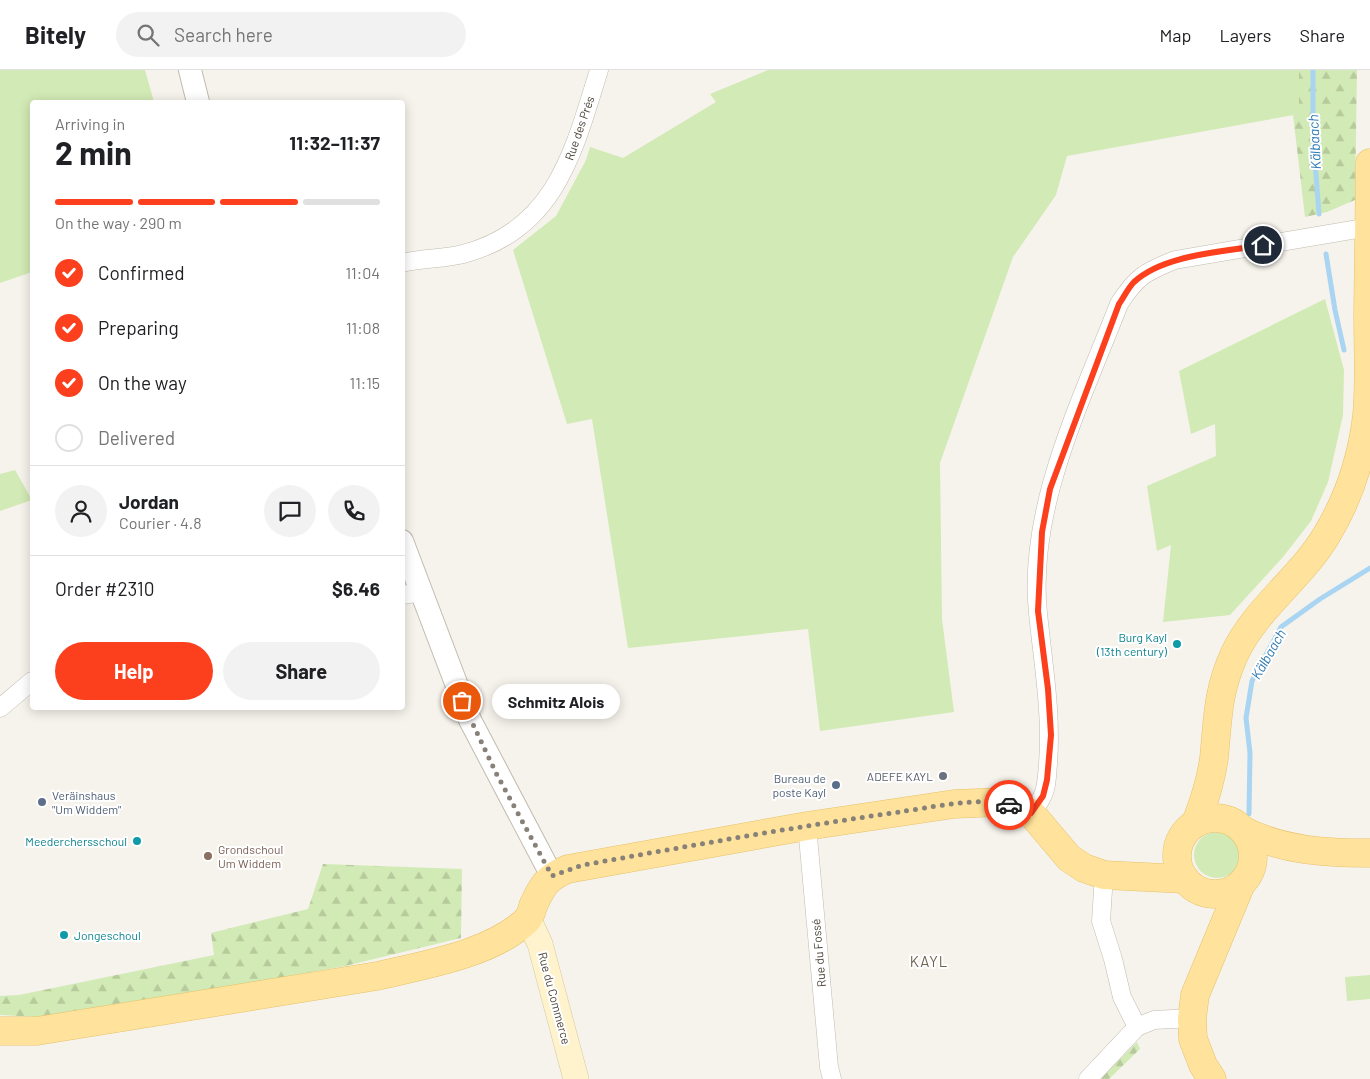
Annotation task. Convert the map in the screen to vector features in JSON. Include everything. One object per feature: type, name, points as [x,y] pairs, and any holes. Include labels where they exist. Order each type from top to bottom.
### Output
[{"type":"main road","points":[[1196,823],[1207,795],[1214,758],[1216,722],[1222,686],[1234,654],[1256,620],[1302,570],[1326,536],[1345,500],[1354,475],[1368,415],[1370,162]]},
{"type":"main road","points":[[1212,1079],[1203,1065],[1194,1039],[1192,1018],[1195,995],[1229,918],[1232,902],[1246,879],[1254,859],[1252,844],[1239,827],[1222,794],[1214,758]]},
{"type":"main road","points":[[0,1030],[37,1031],[377,976],[429,964],[507,936],[528,918],[540,891],[552,876],[583,865],[807,826],[954,804],[1001,802],[1031,813],[1069,858],[1084,868],[1116,876],[1193,886],[1216,894],[1229,892],[1246,879],[1280,860],[1321,853],[1370,853]]},
{"type":"main road","points":[[1215,951],[1210,918],[1193,886],[1179,869],[1177,857],[1179,846],[1185,833],[1196,823],[1208,819],[1222,819],[1281,846],[1321,853]]},
{"type":"main road","points":[[1116,876],[1156,863],[1179,846]]},
{"type":"main road","name":"Rue du Commerce","points":[[528,918],[540,944],[576,1079]]},
{"type":"street","points":[[190,70],[198,100]]},
{"type":"street","name":"Rue des Prés","points":[[405,263],[463,254],[496,242],[524,224],[552,193],[572,154],[598,70]]},
{"type":"street","points":[[1031,813],[1043,796],[1047,780],[1051,735],[1048,689],[1038,611],[1042,532],[1050,489],[1119,304],[1133,282],[1152,269],[1175,260],[1369,227]]},
{"type":"street","points":[[405,557],[412,593],[470,720],[552,876]]},
{"type":"street","points":[[0,708],[30,683]]},
{"type":"street","name":"Rue du Fossé","points":[[807,826],[829,1067],[832,1079]]},
{"type":"street","points":[[1116,876],[1101,921],[1126,1005],[1137,1027]]},
{"type":"street","points":[[1088,1079],[1137,1027],[1160,1019],[1192,1018]]},
{"type":"green space","points":[[0,70],[145,70],[153,100],[30,100],[30,273],[0,283]]},
{"type":"green space","points":[[768,70],[1299,70],[1299,114],[1067,156],[1056,195],[1013,257],[940,463],[942,619],[954,712],[820,731],[808,629],[628,648],[592,419],[567,424],[513,250],[556,216],[586,160],[590,147],[623,158],[716,102],[710,94]]},
{"type":"green space","points":[[1299,70],[1357,70],[1355,200],[1327,212],[1305,217],[1293,115],[1299,114]]},
{"type":"green space","points":[[1325,299],[1344,370],[1343,415],[1328,482],[1311,521],[1283,557],[1230,615],[1163,622],[1171,545],[1157,551],[1147,486],[1216,456],[1215,424],[1191,434],[1179,371]]},
{"type":"green space","points":[[15,470],[30,496],[30,501],[0,511],[0,474]]},
{"type":"green space","points":[[1222,832],[1234,838],[1239,846],[1239,864],[1234,872],[1226,877],[1212,878],[1200,872],[1195,864],[1194,850],[1200,838],[1208,833]]},
{"type":"green space","points":[[323,864],[462,869],[461,938],[345,966],[187,994],[40,1017],[0,1015],[0,996],[19,995],[214,955],[211,933],[308,909]]},
{"type":"green space","points":[[1370,975],[1370,999],[1347,1001],[1345,977]]},
{"type":"green space","points":[[1137,1042],[1140,1049],[1109,1079],[1100,1079]]},
{"type":"waterway","name":"Kälbaach","points":[[1313,70],[1313,136],[1319,214]]},
{"type":"waterway","name":"Kälbaach","points":[[1326,254],[1344,350]]},
{"type":"waterway","name":"Kälbaach","points":[[1249,814],[1250,753],[1246,718],[1252,681],[1281,627],[1320,599],[1370,568]]},
{"type":"way so far","points":[[462,701],[496,773],[552,876],[583,865],[807,826],[954,804],[1001,802],[1009,805]]},
{"type":"place","name":"Burg Kayl (13th century)","points":[[1177,644]]},
{"type":"place","name":"Schmitz Alois","points":[[462,701]]},
{"type":"place","name":"ADEFE KAYL","points":[[943,776]]},
{"type":"place","name":"Bureau de poste Kayl","points":[[836,785]]},
{"type":"place","name":"Veräinshaus \"Um Widdem\"","points":[[42,802]]},
{"type":"place","name":"Meederchersschoul","points":[[137,841]]},
{"type":"place","name":"Grondschoul Um Widdem","points":[[208,856]]},
{"type":"place","name":"Jongeschoul","points":[[64,935]]},
{"type":"district","name":"KAYL","points":[[929,961]]},
{"type":"route","points":[[1009,805],[1031,813],[1043,796],[1047,780],[1051,735],[1037,589],[1042,532],[1050,489],[1119,304],[1133,282],[1152,269],[1175,260],[1263,245]]}]
